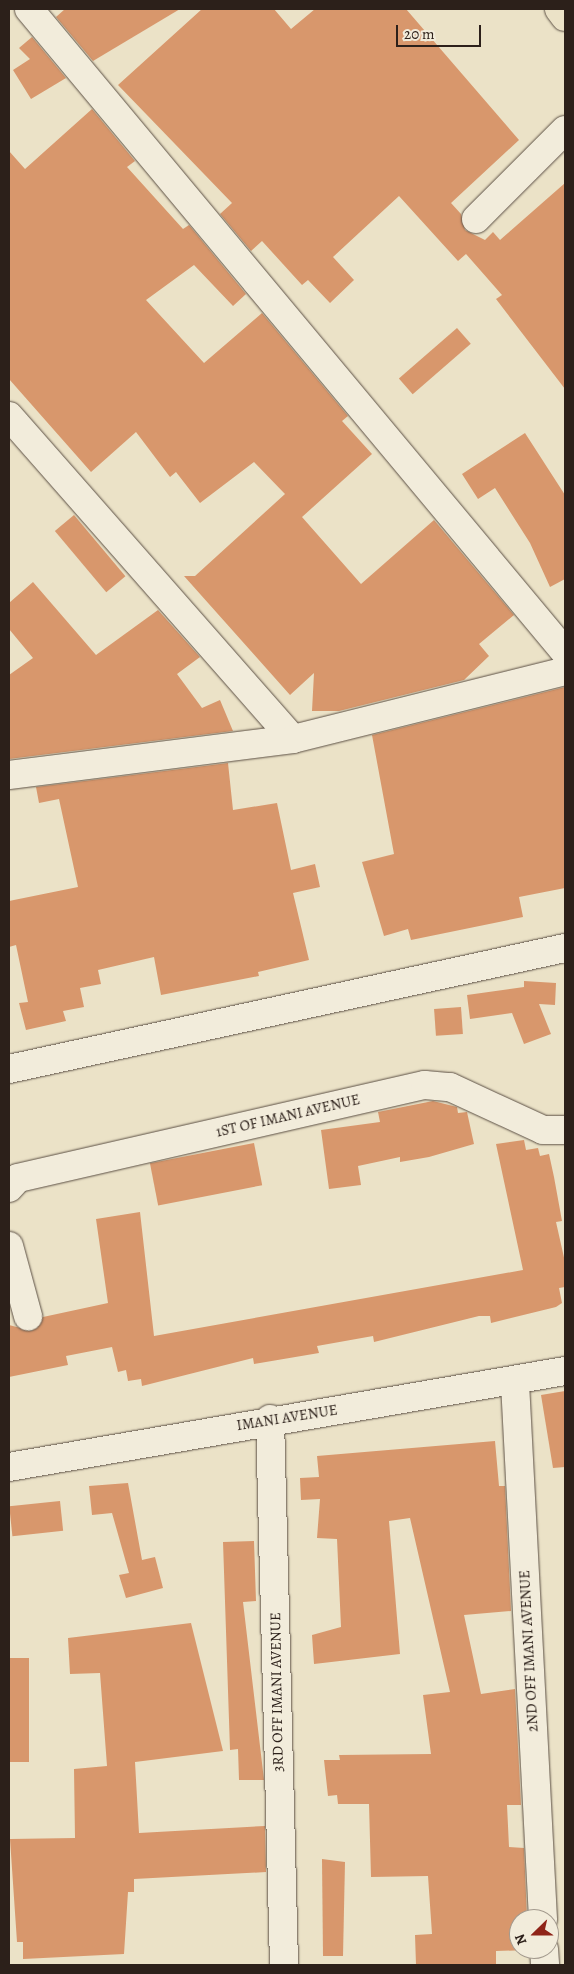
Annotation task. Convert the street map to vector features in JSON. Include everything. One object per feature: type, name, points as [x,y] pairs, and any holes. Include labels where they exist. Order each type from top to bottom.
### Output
[{"type":"highway","points":[[558,9],[565,17]]},
{"type":"street","points":[[29,9],[565,652]]},
{"type":"street","points":[[476,219],[565,130]]},
{"type":"street","points":[[9,416],[293,739]]},
{"type":"street","points":[[9,775],[293,739],[565,671]]},
{"type":"street","points":[[9,1069],[565,948]]},
{"type":"street","name":"1ST OF IMANI AVENUE","points":[[9,1188],[27,1176],[425,1085],[450,1087],[542,1130],[565,1130]]},
{"type":"street","points":[[9,1246],[28,1316]]},
{"type":"street","name":"IMANI AVENUE","points":[[9,1466],[270,1419],[515,1383],[565,1371]]},
{"type":"street","name":"2ND OFF IMANI AVENUE","points":[[515,1383],[542,1909]]},
{"type":"street","name":"3RD OFF IMANI AVENUE","points":[[270,1419],[284,1965]]},
{"type":"building","points":[[65,9],[180,9],[93,61],[56,17]]},
{"type":"building","points":[[202,9],[274,9],[291,29],[315,9],[406,9],[519,140],[451,203],[461,214],[465,230],[485,240],[493,232],[500,240],[565,183],[565,389],[496,299],[502,295],[466,254],[458,261],[399,196],[333,257],[354,280],[330,303],[308,280],[302,285],[262,241],[251,251],[220,214],[232,203],[118,85]]},
{"type":"building","points":[[32,37],[66,78],[31,99],[13,70],[30,59],[19,48]]},
{"type":"building","points":[[92,109],[135,161],[127,167],[183,229],[189,225],[246,294],[233,306],[194,265],[146,300],[204,363],[262,313],[348,416],[342,421],[372,454],[302,517],[361,584],[434,520],[514,615],[479,644],[489,656],[464,680],[339,711],[312,711],[314,673],[290,695],[184,576],[195,576],[285,494],[254,462],[200,503],[176,472],[170,477],[136,432],[91,472],[9,379],[9,151],[25,169]]},
{"type":"building","points":[[457,328],[471,344],[413,394],[399,379]]},
{"type":"building","points":[[525,433],[565,495],[565,579],[550,587],[530,543],[495,488],[478,499],[462,474]]},
{"type":"building","points":[[74,515],[125,576],[106,592],[55,531]]},
{"type":"building","points":[[33,582],[96,655],[158,610],[200,657],[177,674],[202,708],[220,700],[233,731],[9,759],[9,675],[33,658],[9,629],[9,603]]},
{"type":"building","points":[[565,687],[565,888],[519,897],[523,917],[411,940],[408,929],[384,936],[362,862],[394,854],[372,735]]},
{"type":"building","points":[[228,763],[233,810],[277,803],[291,870],[315,864],[320,887],[293,893],[309,960],[258,972],[259,976],[161,995],[154,957],[98,970],[101,984],[80,988],[84,1007],[63,1011],[66,1021],[26,1030],[19,1003],[28,1002],[16,945],[9,947],[9,901],[78,887],[59,799],[39,803],[36,787]]},
{"type":"building","points":[[524,981],[556,983],[555,1005],[539,1004],[551,1034],[524,1044],[512,1013],[470,1019],[467,995],[524,987]]},
{"type":"building","points":[[461,1007],[463,1034],[436,1036],[434,1009]]},
{"type":"building","points":[[433,1101],[457,1107],[458,1113],[467,1112],[474,1144],[429,1157],[400,1162],[400,1157],[358,1166],[361,1185],[329,1189],[321,1130],[380,1122],[378,1112]]},
{"type":"building","points":[[524,1140],[526,1150],[538,1148],[540,1156],[549,1154],[554,1177],[562,1221],[556,1222],[565,1262],[565,1287],[559,1288],[562,1303],[556,1307],[491,1323],[490,1316],[479,1316],[374,1342],[373,1336],[317,1346],[319,1353],[254,1364],[253,1358],[142,1386],[141,1379],[128,1381],[126,1370],[118,1372],[112,1347],[66,1356],[68,1365],[9,1377],[9,1325],[32,1331],[43,1317],[108,1303],[96,1219],[140,1212],[154,1336],[523,1270],[496,1144]]},
{"type":"building","points":[[254,1143],[262,1185],[158,1205],[150,1163]]},
{"type":"building","points":[[565,1391],[565,1467],[553,1468],[541,1395]]},
{"type":"building","points":[[495,1441],[499,1486],[505,1486],[511,1611],[464,1615],[481,1694],[515,1689],[521,1805],[507,1805],[509,1847],[524,1848],[527,1909],[509,1909],[509,1951],[496,1951],[496,1965],[416,1965],[415,1935],[432,1934],[428,1876],[371,1877],[369,1804],[338,1804],[337,1795],[328,1796],[324,1760],[340,1760],[339,1755],[431,1754],[423,1695],[450,1692],[410,1518],[389,1521],[400,1654],[314,1664],[312,1635],[341,1627],[337,1539],[317,1538],[320,1499],[301,1500],[300,1478],[319,1477],[317,1456]]},
{"type":"building","points":[[128,1483],[142,1560],[155,1557],[163,1588],[126,1598],[119,1575],[129,1573],[112,1513],[92,1515],[89,1486]]},
{"type":"building","points":[[60,1501],[63,1531],[12,1536],[9,1506]]},
{"type":"building","points":[[254,1541],[256,1601],[243,1602],[264,1780],[239,1780],[238,1749],[230,1750],[223,1542]]},
{"type":"building","points":[[191,1623],[223,1751],[135,1762],[139,1833],[265,1826],[266,1872],[134,1879],[134,1892],[128,1892],[124,1954],[23,1959],[23,1942],[17,1942],[10,1839],[75,1838],[74,1769],[107,1766],[100,1673],[70,1674],[68,1638]]},
{"type":"building","points":[[9,1658],[29,1658],[29,1762],[9,1762]]},
{"type":"building","points":[[322,1859],[345,1862],[343,1956],[323,1956]]}]
